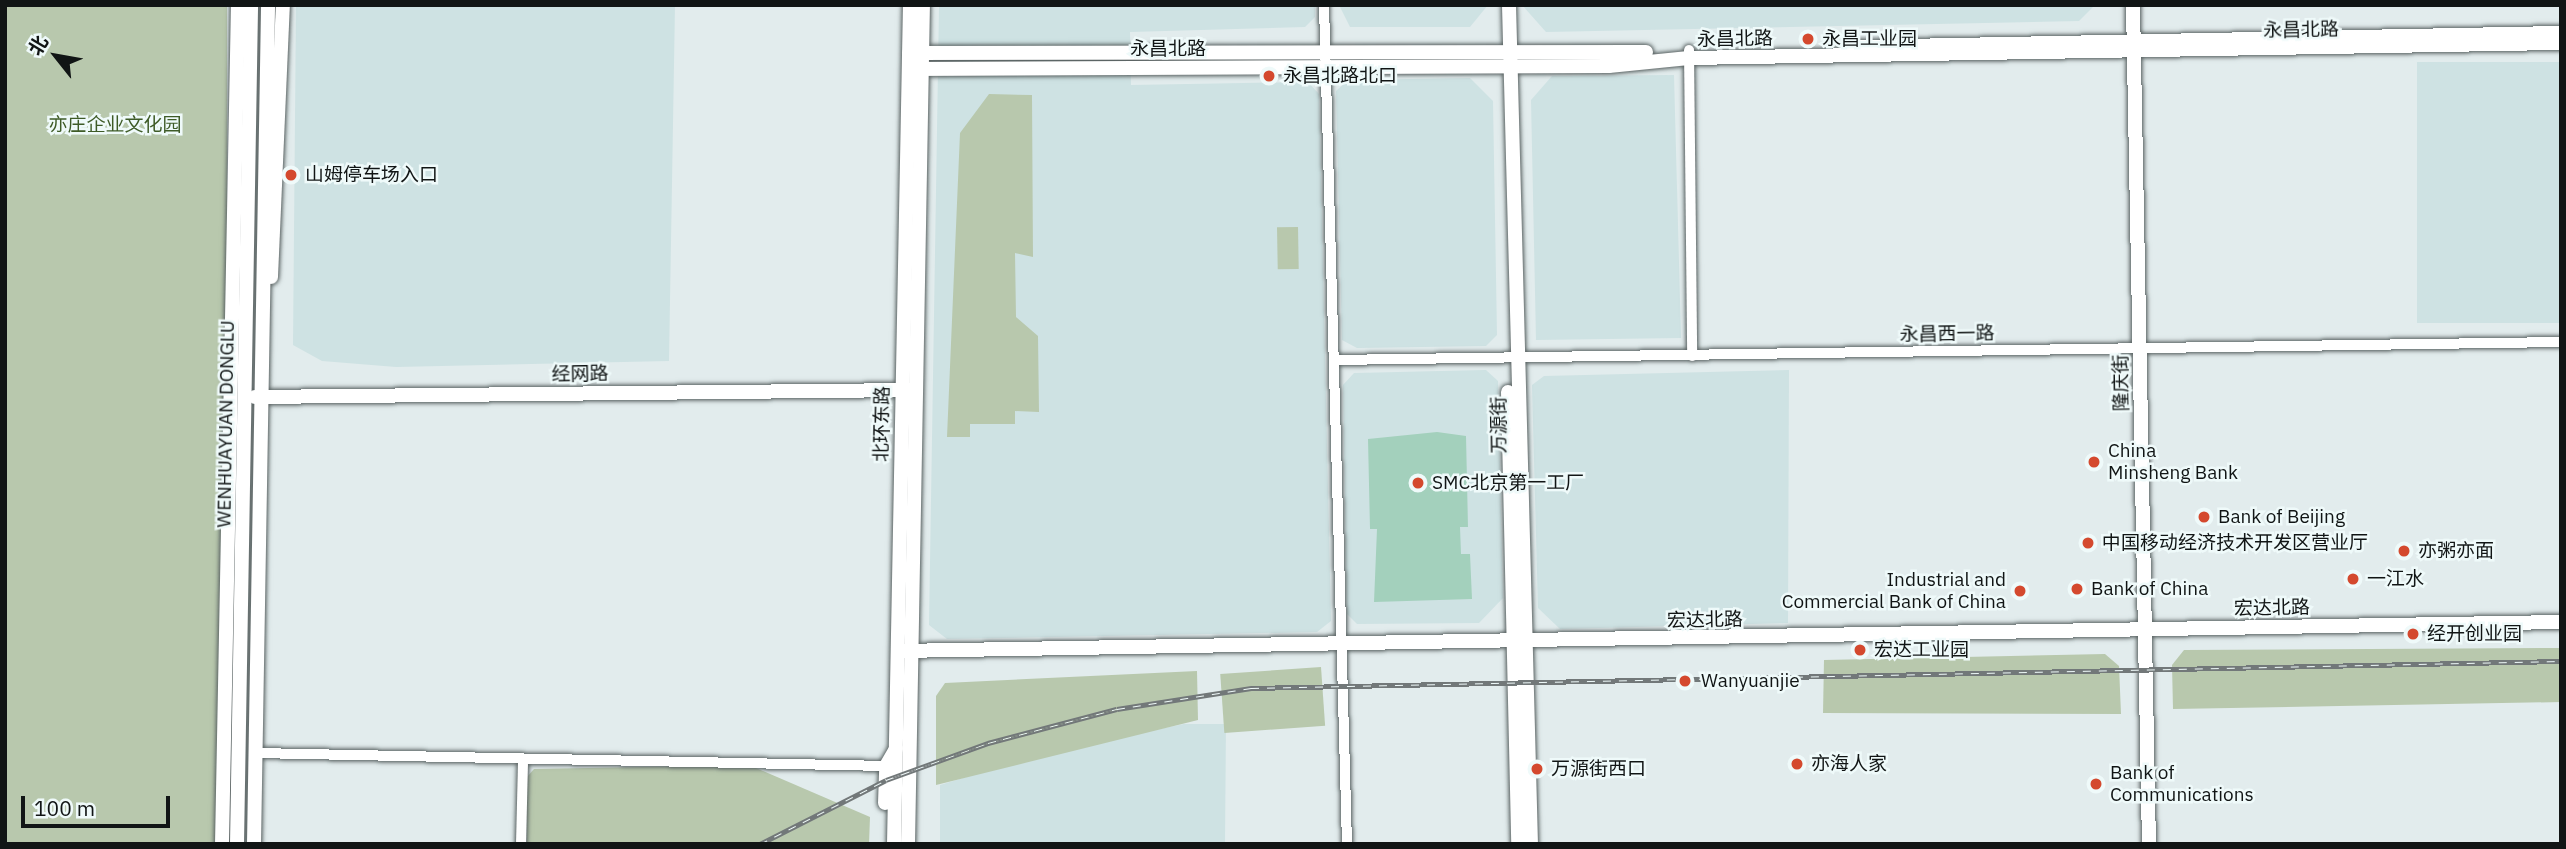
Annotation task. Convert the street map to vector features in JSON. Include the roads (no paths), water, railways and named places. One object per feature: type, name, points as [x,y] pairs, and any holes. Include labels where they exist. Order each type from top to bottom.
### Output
[{"type":"street","points":[[222,844],[237,5]]},
{"type":"street","name":"WENHUAYUAN DONGLU","points":[[237,844],[251,5]]},
{"type":"street","name":"WENHUAYUAN DONGLU","points":[[254,844],[268,5]]},
{"type":"street","points":[[263,330],[277,236],[283,5]]},
{"type":"street","name":"北环东路","points":[[910,5],[916,53]]},
{"type":"street","name":"北环东路","points":[[908,844],[905,651],[908,390],[915,69],[923,5]]},
{"type":"street","points":[[1324,5],[1347,844]]},
{"type":"street","name":"万源街","points":[[1499,5],[1505,59]]},
{"type":"street","name":"万源街","points":[[1508,5],[1505,59],[1517,643],[1518,844]]},
{"type":"street","name":"隆庆街","points":[[2133,5],[2148,844]]},
{"type":"street","name":"永昌北路","points":[[2134,47],[2561,33]]},
{"type":"street","name":"永昌北路","points":[[915,69],[1689,54],[2561,43]]},
{"type":"street","name":"永昌北路","points":[[916,53],[1325,61]]},
{"type":"street","points":[[1689,54],[1692,356]]},
{"type":"street","points":[[234,158],[249,199]]},
{"type":"street","name":"永昌西一路","points":[[1334,360],[1512,360],[2140,347],[2561,342]]},
{"type":"street","name":"经网路","points":[[246,397],[908,390]]},
{"type":"street","name":"宏达北路","points":[[905,651],[1517,643],[2561,622]]},
{"type":"street","name":"万源街","points":[[1517,643],[1531,844]]},
{"type":"street","name":"北环东路","points":[[894,844],[896,747],[905,651]]},
{"type":"street","points":[[885,844],[886,766],[896,747]]},
{"type":"street","points":[[256,753],[523,761],[886,766]]},
{"type":"street","points":[[521,844],[523,761]]},
{"type":"railway","points":[[760,844],[886,780],[988,743],[1117,709],[1251,688],[2561,661]]},
{"type":"place","name":"永昌工业园","points":[[1808,39]]},
{"type":"place","name":"永昌北路北口","points":[[1269,76]]},
{"type":"place","name":"山姆停车场入口","points":[[291,175]]},
{"type":"place","name":"China Minsheng Bank","points":[[2094,462]]},
{"type":"place","name":"SMC北京第一工厂","points":[[1418,483]]},
{"type":"place","name":"Bank of Beijing","points":[[2204,517]]},
{"type":"place","name":"中国移动经济技术开发区营业厅","points":[[2088,543]]},
{"type":"place","name":"亦粥亦面","points":[[2404,551]]},
{"type":"place","name":"一江水","points":[[2353,579]]},
{"type":"place","name":"Bank of China","points":[[2077,589]]},
{"type":"place","name":"Industrial and Commercial Bank of China","points":[[2020,591]]},
{"type":"place","name":"经开创业园","points":[[2413,634]]},
{"type":"place","name":"宏达工业园","points":[[1860,650]]},
{"type":"place","name":"Wanyuanjie","points":[[1685,681]]},
{"type":"place","name":"亦海人家","points":[[1797,764]]},
{"type":"place","name":"万源街西口","points":[[1537,769]]},
{"type":"place","name":"Bank of Communications","points":[[2096,784]]},
{"type":"park label","name":"亦庄企业文化园","points":[[115,125]]}]
